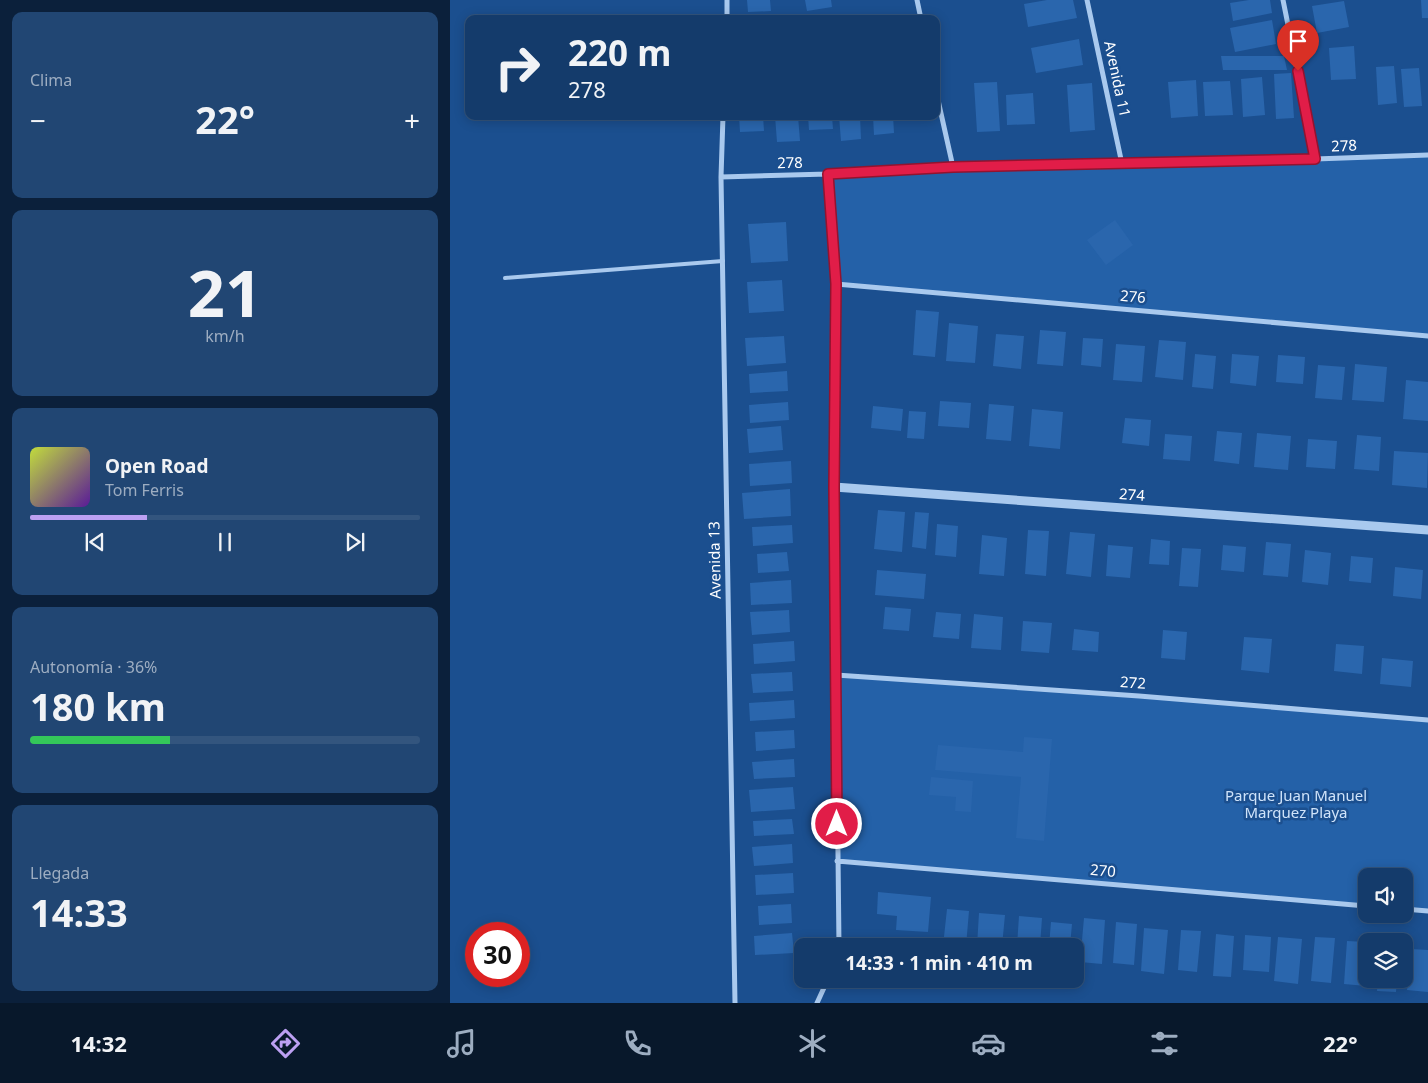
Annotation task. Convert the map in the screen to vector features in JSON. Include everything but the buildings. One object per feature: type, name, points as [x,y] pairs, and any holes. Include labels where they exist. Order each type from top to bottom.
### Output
[{"type":"street","points":[[726,15],[727,0]]},
{"type":"street","points":[[917,0],[920,15]]},
{"type":"street","name":"Avenida 11","points":[[1087,0],[1122,164]]},
{"type":"street","points":[[1284,0],[1315,159]]},
{"type":"street","points":[[940,109],[953,167]]},
{"type":"street","name":"Avenida 13","points":[[723,120],[721,176],[734,1003]]},
{"type":"street","name":"278","points":[[721,176],[828,174],[953,167],[1428,155]]},
{"type":"street","points":[[828,174],[836,284],[834,487],[839,938]]},
{"type":"street","name":"276","points":[[836,284],[1428,336]]},
{"type":"street","name":"274","points":[[834,487],[1428,530]]},
{"type":"street","name":"272","points":[[836,675],[1139,696],[1428,720]]},
{"type":"street","name":"270","points":[[837,861],[1358,905]]},
{"type":"street","points":[[1413,910],[1428,911]]},
{"type":"street","points":[[817,1003],[824,988]]},
{"type":"lane","points":[[505,278],[723,261]]},
{"type":"green space","points":[[1428,155],[1428,336],[836,284],[828,174],[953,167]]},
{"type":"green space","name":"Parque Juan Manuel Marquez Playa","points":[[836,675],[1428,720],[1428,911],[1413,910],[1413,868],[1358,868],[1358,905],[837,861]]},
{"type":"route","points":[[837,824],[834,487],[836,284],[828,174],[953,167],[1315,159],[1298,71]]}]
